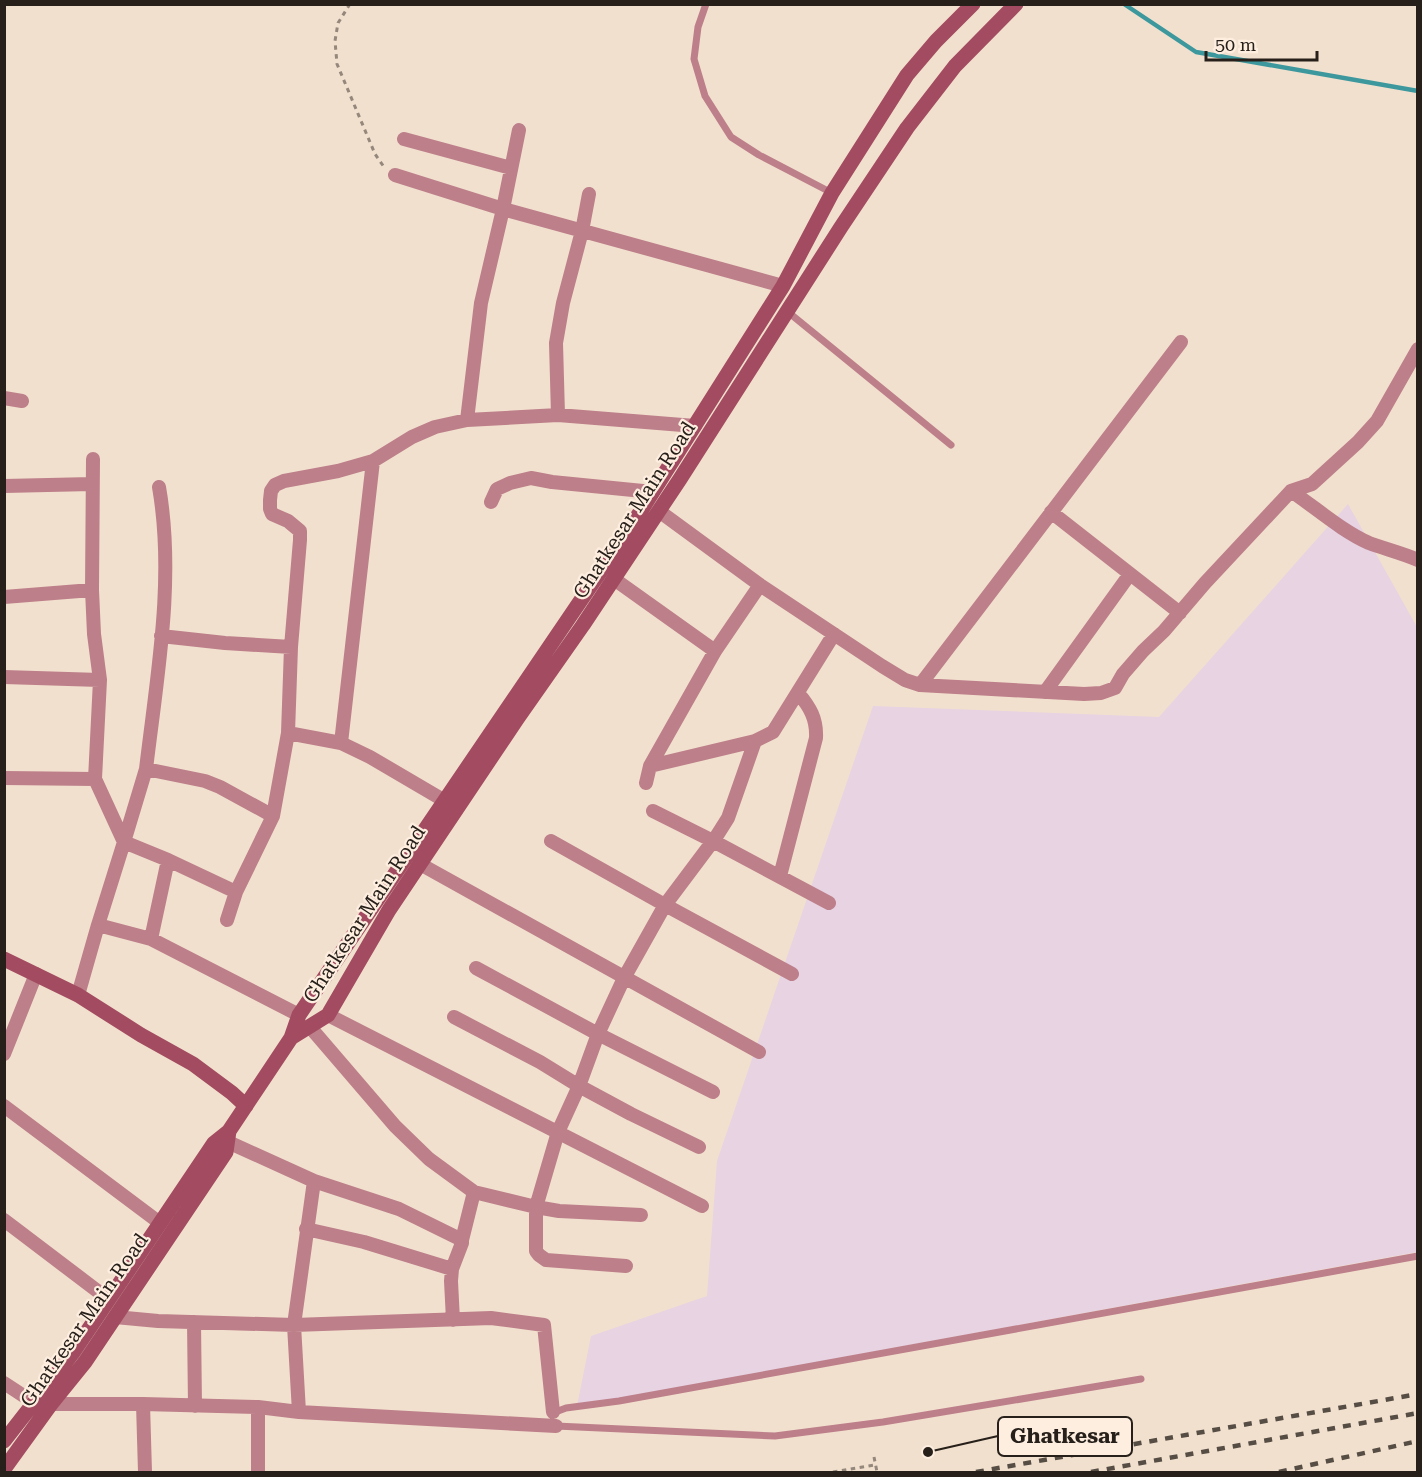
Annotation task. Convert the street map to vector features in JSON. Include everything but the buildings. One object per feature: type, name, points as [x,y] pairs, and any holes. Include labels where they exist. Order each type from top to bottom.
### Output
[{"type":"main road","name":"Ghatkesar Main Road","points":[[291,1038],[328,1015],[389,910],[420,864],[451,806],[783,286],[832,193],[907,75],[936,41],[973,4]]},
{"type":"main road","name":"Ghatkesar Main Road","points":[[4,1469],[85,1362],[226,1152],[228,1136],[291,1038],[299,1015],[517,719],[614,579],[907,128],[955,66],[1016,4]]},
{"type":"main road","points":[[783,286],[799,294]]},
{"type":"main road","points":[[4,959],[78,995],[141,1035],[193,1064],[246,1106]]},
{"type":"main road","name":"Ghatkesar Main Road","points":[[5,1437],[72,1354],[214,1143],[228,1136]]},
{"type":"street","points":[[467,420],[481,303],[519,130]]},
{"type":"street","points":[[404,139],[511,168]]},
{"type":"street","points":[[396,175],[582,231],[783,286]]},
{"type":"street","points":[[558,415],[556,343],[563,303],[589,194]]},
{"type":"street","points":[[920,685],[1181,342]]},
{"type":"street","points":[[659,510],[760,585],[905,680],[920,685],[1101,693],[1116,688],[1123,674],[1292,491],[1312,484],[1358,442],[1377,421],[1418,349]]},
{"type":"street","points":[[4,398],[22,401]]},
{"type":"street","points":[[227,920],[236,892],[273,816],[288,734],[291,647],[300,531],[288,521],[272,514],[271,491],[275,485],[373,461],[412,437],[435,427],[467,420],[558,415],[695,426]]},
{"type":"street","points":[[93,459],[92,590],[94,634],[100,680],[95,779],[124,842],[236,892]]},
{"type":"street","points":[[342,743],[373,461]]},
{"type":"street","points":[[491,502],[497,489],[531,478],[653,492]]},
{"type":"street","points":[[4,486],[92,484]]},
{"type":"street","points":[[78,995],[146,769],[161,636],[166,548],[159,486]]},
{"type":"street","points":[[1292,491],[1359,537],[1418,560]]},
{"type":"street","points":[[1051,513],[1180,613]]},
{"type":"street","points":[[1045,692],[1130,574]]},
{"type":"street","points":[[614,579],[715,651]]},
{"type":"street","points":[[646,783],[650,766],[715,651],[760,585]]},
{"type":"street","points":[[4,597],[92,590]]},
{"type":"street","points":[[650,766],[755,741],[773,732],[834,634]]},
{"type":"street","points":[[161,636],[291,647]]},
{"type":"street","points":[[4,677],[100,680]]},
{"type":"street","points":[[780,876],[816,738],[816,721],[798,693]]},
{"type":"street","points":[[288,734],[342,743],[451,806]]},
{"type":"street","points":[[626,1266],[546,1260],[536,1251],[536,1207],[558,1132],[579,1086],[598,1034],[624,978],[665,905],[728,818],[755,741]]},
{"type":"street","points":[[146,769],[205,781],[273,816]]},
{"type":"street","points":[[4,778],[95,779]]},
{"type":"street","points":[[653,811],[829,903]]},
{"type":"street","points":[[551,841],[792,974]]},
{"type":"street","points":[[151,939],[168,860]]},
{"type":"street","points":[[420,864],[759,1052]]},
{"type":"street","points":[[98,925],[151,939],[299,1015]]},
{"type":"street","points":[[476,968],[598,1034],[713,1092]]},
{"type":"street","points":[[4,1054],[36,974]]},
{"type":"street","points":[[328,1015],[702,1206]]},
{"type":"street","points":[[454,1017],[540,1062],[631,1114],[699,1147]]},
{"type":"street","points":[[310,1027],[394,1126],[429,1159],[474,1192],[559,1211],[640,1215]]},
{"type":"street","points":[[4,1106],[160,1223]]},
{"type":"street","points":[[228,1136],[314,1181],[399,1209],[462,1240]]},
{"type":"street","points":[[298,1412],[294,1325],[314,1181]]},
{"type":"street","points":[[453,1320],[452,1269],[462,1243],[474,1192]]},
{"type":"street","points":[[4,1220],[108,1299]]},
{"type":"street","points":[[306,1229],[364,1242],[452,1269]]},
{"type":"street","points":[[4,1383],[33,1402],[51,1404],[258,1407],[298,1412],[555,1419],[544,1326],[491,1318],[294,1325],[158,1321],[115,1317]]},
{"type":"street","points":[[194,1322],[195,1406]]},
{"type":"street","points":[[143,1404],[145,1473]]},
{"type":"street","points":[[258,1407],[258,1473]]},
{"type":"lane","points":[[706,4],[698,27],[694,58],[705,96],[731,137],[759,155],[832,193]]},
{"type":"lane","points":[[788,312],[951,445]]},
{"type":"lane","points":[[555,1419],[566,1408],[619,1401],[1418,1256]]},
{"type":"lane","points":[[555,1419],[775,1436],[883,1422],[1141,1379]]},
{"type":"path","points":[[350,4],[338,23],[335,41],[337,64],[375,154],[385,167],[396,175]]},
{"type":"path","points":[[874,1457],[877,1473]]},
{"type":"path","points":[[833,1473],[875,1465]]},
{"type":"shaded area","points":[[1348,504],[1417,627],[1417,1252],[577,1406],[591,1336],[707,1296],[717,1161],[873,706],[1159,717]]},
{"type":"waterway","points":[[1124,4],[1196,52],[1418,91]]},
{"type":"railway","points":[[976,1472],[1418,1394]]},
{"type":"railway","points":[[1091,1472],[1418,1413]]},
{"type":"railway","points":[[1279,1472],[1418,1441]]},
{"type":"place","name":"Ghatkesar","points":[[928,1452]]}]
